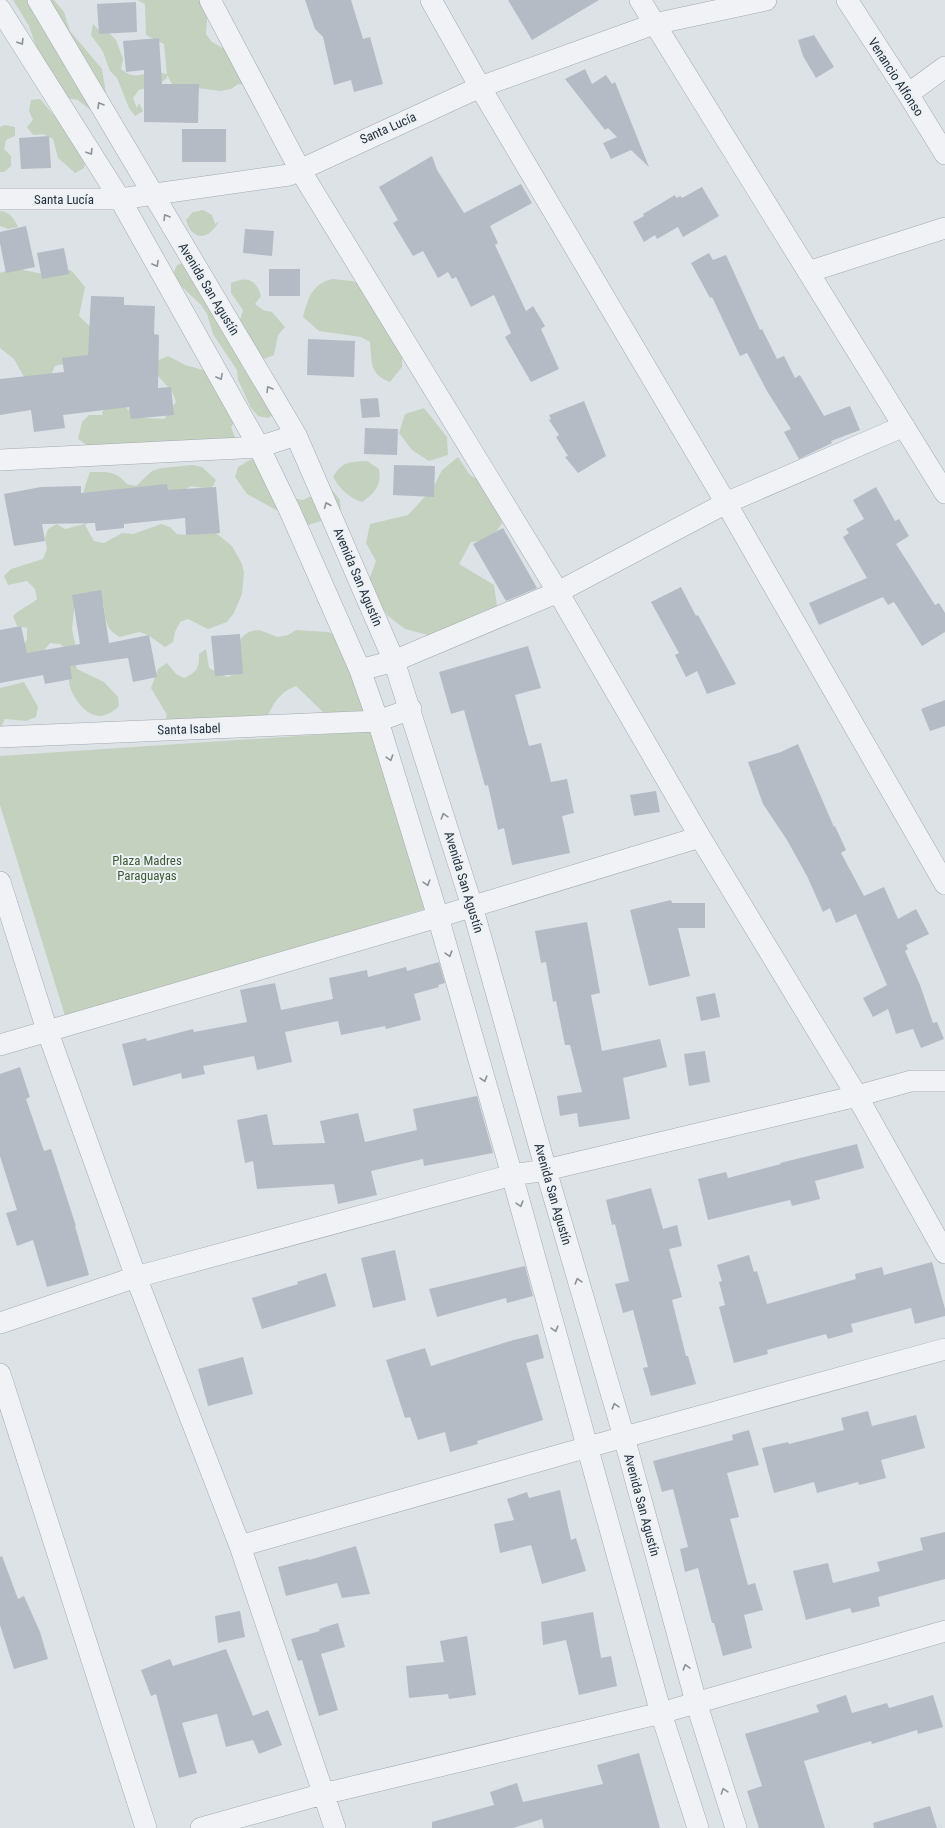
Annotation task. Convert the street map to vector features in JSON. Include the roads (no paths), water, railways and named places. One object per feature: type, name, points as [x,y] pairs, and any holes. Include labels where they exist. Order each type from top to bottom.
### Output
[{"type":"street","name":"Avenida San Agustín","points":[[38,0],[296,435],[394,661],[411,710],[472,906],[546,1170],[624,1437],[696,1702],[736,1828]]},
{"type":"street","points":[[210,0],[300,170],[558,592],[700,836],[857,1096],[945,1253]]},
{"type":"street","points":[[430,0],[726,503],[945,884]]},
{"type":"street","points":[[640,0],[945,493]]},
{"type":"street","name":"Santa Lucía","points":[[0,199],[120,199],[289,175],[346,147],[480,87],[654,24],[766,0]]},
{"type":"street","name":"Venancio Alfonso","points":[[847,0],[945,154]]},
{"type":"street","points":[[0,9],[120,199],[259,447],[290,511],[360,670],[378,721],[438,917],[512,1175],[661,1713],[698,1828]]},
{"type":"street","points":[[908,94],[945,67]]},
{"type":"street","points":[[808,272],[945,228]]},
{"type":"street","points":[[360,670],[394,661],[558,592],[726,503],[904,426]]},
{"type":"street","points":[[0,460],[259,447],[296,435]]},
{"type":"street","name":"Santa Isabel","points":[[0,737],[378,721],[411,710]]},
{"type":"street","points":[[0,1045],[47,1030],[438,917],[700,836]]},
{"type":"street","points":[[0,882],[47,1030],[136,1277],[240,1546],[335,1828]]},
{"type":"street","points":[[0,1323],[136,1277],[512,1175],[546,1170],[857,1096],[911,1081],[945,1081]]},
{"type":"street","points":[[240,1546],[588,1447],[945,1349]]},
{"type":"street","points":[[0,1374],[146,1828]]},
{"type":"street","points":[[201,1828],[323,1794],[661,1713],[945,1631]]},
{"type":"park label","name":"Plaza Madres Paraguayas","points":[[147,868]]}]
